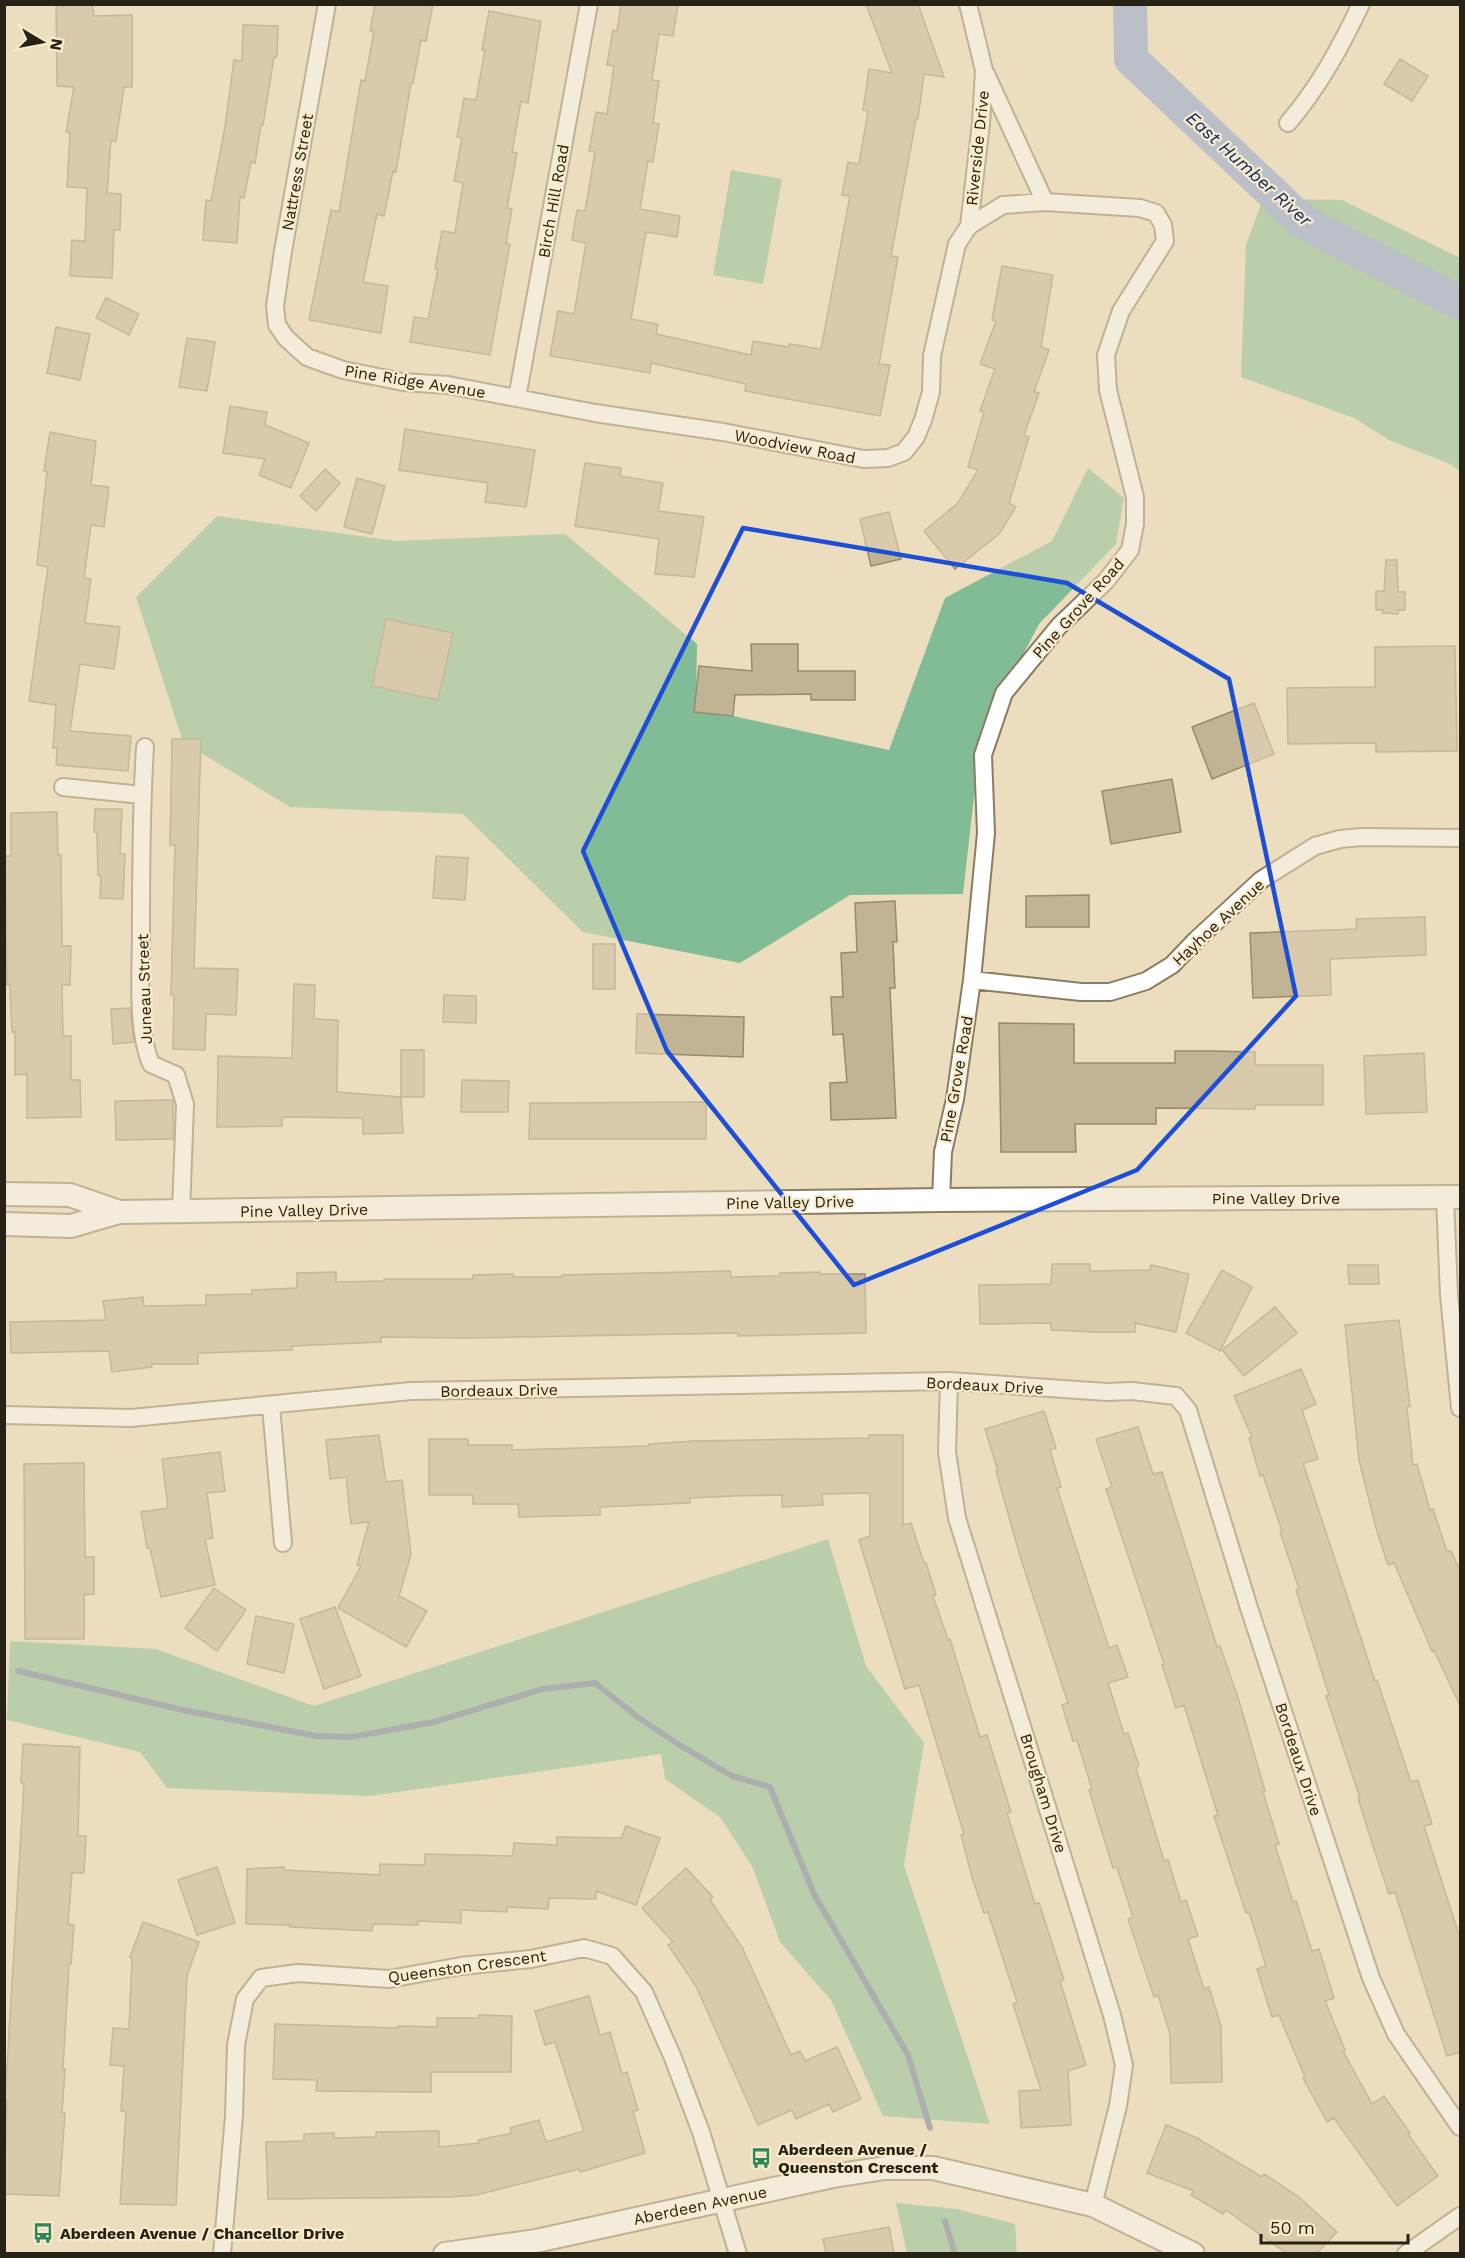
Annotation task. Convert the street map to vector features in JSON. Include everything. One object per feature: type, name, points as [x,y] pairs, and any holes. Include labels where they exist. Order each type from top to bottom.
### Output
[{"type":"main road","name":"Pine Valley Drive","points":[[4,1194],[70,1195],[119,1212]]},
{"type":"main road","name":"Pine Valley Drive","points":[[4,1224],[71,1226],[119,1212],[941,1200],[1453,1197]]},
{"type":"main road","name":"Aberdeen Avenue","points":[[445,2253],[536,2241],[833,2176],[885,2168],[933,2168],[1093,2205],[1193,2253]]},
{"type":"street","name":"Nattress Street","points":[[286,338],[277,325],[275,306],[327,4]]},
{"type":"street","name":"Birch Hill Road","points":[[517,398],[589,4]]},
{"type":"street","name":"Riverside Drive","points":[[968,4],[984,70],[1046,202]]},
{"type":"street","points":[[1288,123],[1304,105],[1338,52],[1361,4]]},
{"type":"street","name":"Riverside Drive","points":[[969,226],[981,123],[984,70]]},
{"type":"street","name":"Pine Grove Road","points":[[941,1200],[943,1152],[955,1099],[972,980],[986,833],[983,755],[1004,693],[1059,626],[1106,581],[1130,550],[1135,524],[1135,497],[1108,390],[1106,355],[1121,311],[1165,242],[1163,225],[1156,213],[1140,208],[1046,202],[1003,205],[969,226]]},
{"type":"street","name":"Woodview Road","points":[[517,398],[595,413],[723,432],[864,459],[888,458],[904,452],[916,437],[931,392],[932,356],[957,244],[969,226]]},
{"type":"street","name":"Pine Ridge Avenue","points":[[286,338],[307,357],[343,370],[404,382],[448,385],[517,398]]},
{"type":"street","name":"Juneau Street","points":[[145,747],[142,795],[140,995],[148,1057],[151,1064],[176,1075],[185,1104],[181,1212]]},
{"type":"street","points":[[63,787],[142,795]]},
{"type":"street","name":"Hayhoe Avenue","points":[[972,980],[1081,992],[1110,992],[1146,981],[1173,965],[1196,939],[1261,880],[1315,846],[1340,839],[1362,837],[1461,838]]},
{"type":"street","points":[[1453,1197],[1448,1284],[1461,1408]]},
{"type":"street","name":"Bordeaux Drive","points":[[4,1415],[131,1418],[411,1391],[949,1381],[1107,1392],[1132,1391],[1176,1396],[1188,1410],[1251,1614],[1371,1978],[1396,2034],[1461,2127]]},
{"type":"street","name":"Brougham Drive","points":[[949,1381],[947,1452],[957,1518],[1112,2015],[1124,2065],[1118,2106],[1093,2205]]},
{"type":"street","points":[[271,1406],[283,1543]]},
{"type":"street","name":"Queenston Crescent","points":[[222,2253],[234,2116],[236,2045],[245,1999],[261,1978],[298,1973],[389,1979],[461,1966],[531,1959],[584,1948],[612,1956],[644,1992],[673,2058],[697,2122],[738,2253]]},
{"type":"street","points":[[1406,2253],[1461,2216]]},
{"type":"highlighted area","points":[[743,528],[1067,583],[1229,679],[1296,996],[1137,1170],[854,1285],[667,1051],[583,851]]},
{"type":"green space","points":[[731,170],[782,179],[763,284],[713,275]]},
{"type":"green space","points":[[1263,199],[1342,200],[1460,258],[1460,471],[1450,464],[1389,440],[1354,418],[1241,377],[1246,245]]},
{"type":"green space","points":[[1088,468],[1124,498],[1116,544],[1039,624],[981,735],[963,894],[850,895],[740,963],[583,932],[463,814],[290,807],[183,742],[136,597],[217,516],[396,541],[565,534],[697,644],[696,708],[889,750],[945,598],[1052,541]]},
{"type":"green space","points":[[828,1539],[866,1666],[924,1743],[904,1865],[990,2124],[883,2116],[831,2000],[780,1942],[753,1868],[721,1818],[665,1779],[661,1754],[370,1796],[167,1788],[140,1752],[7,1720],[10,1641],[156,1649],[314,1706]]},
{"type":"green space","points":[[896,2203],[957,2209],[1015,2224],[1017,2253],[907,2253]]},
{"type":"building","points":[[56,4],[92,4],[94,16],[132,15],[132,87],[124,87],[116,141],[111,140],[107,193],[121,194],[120,230],[114,230],[112,278],[70,276],[72,240],[85,241],[87,188],[67,187],[70,133],[66,132],[74,87],[57,86]]},
{"type":"building","points":[[375,4],[433,4],[426,41],[421,40],[413,83],[411,83],[396,172],[393,171],[384,216],[377,214],[363,282],[388,286],[381,333],[309,320],[331,210],[339,212],[361,80],[365,81],[374,31],[370,31]]},
{"type":"building","points":[[621,4],[678,4],[673,36],[659,34],[652,80],[659,81],[653,123],[659,124],[653,162],[648,161],[640,209],[680,216],[677,237],[646,232],[631,319],[658,324],[656,334],[751,355],[753,341],[821,349],[850,196],[842,195],[848,162],[859,164],[868,111],[863,110],[869,69],[892,73],[866,4],[918,4],[944,77],[924,74],[918,119],[916,119],[891,256],[898,257],[879,364],[890,365],[880,416],[745,391],[746,384],[651,363],[650,373],[550,356],[558,311],[574,314],[586,243],[572,240],[577,210],[585,211],[595,152],[589,151],[596,112],[607,114],[614,66],[607,65],[613,30],[617,31]]},
{"type":"building","points":[[489,11],[541,21],[528,103],[521,101],[512,152],[517,153],[507,208],[512,209],[506,243],[510,244],[490,355],[410,342],[414,317],[428,319],[438,269],[435,269],[442,231],[455,233],[463,183],[454,181],[462,138],[457,137],[464,98],[476,100]]},
{"type":"building","points":[[243,25],[278,26],[277,57],[274,57],[255,163],[251,162],[244,198],[240,197],[237,243],[203,240],[206,200],[211,201],[225,127],[234,60],[242,61]]},
{"type":"building","points":[[1400,59],[1428,76],[1412,101],[1384,84]]},
{"type":"building","points":[[1002,266],[1053,275],[1041,347],[1049,350],[1034,392],[1039,393],[1024,435],[1029,437],[1009,503],[1016,507],[999,534],[955,569],[924,531],[958,503],[978,470],[968,467],[984,412],[980,411],[995,369],[980,364],[996,321],[992,320]]},
{"type":"building","points":[[106,298],[139,314],[129,335],[96,318]]},
{"type":"building","points":[[56,327],[90,334],[80,380],[47,373]]},
{"type":"building","points":[[187,338],[215,342],[207,391],[179,387]]},
{"type":"building","points":[[230,406],[267,412],[265,425],[309,443],[291,488],[259,475],[265,459],[223,453]]},
{"type":"building","points":[[405,429],[535,450],[526,507],[485,502],[488,483],[399,470]]},
{"type":"building","points":[[50,432],[96,441],[91,485],[109,487],[104,527],[91,525],[84,578],[91,579],[85,623],[120,627],[114,669],[80,664],[70,731],[131,736],[128,771],[56,765],[57,748],[53,748],[56,705],[29,701],[48,567],[37,565],[47,472],[44,471]]},
{"type":"building","points":[[585,463],[621,468],[620,476],[663,483],[658,511],[704,517],[694,577],[655,574],[659,539],[575,526]]},
{"type":"building","points":[[325,469],[340,483],[316,511],[300,496]]},
{"type":"building","points":[[357,478],[385,486],[372,534],[344,527]]},
{"type":"building","points":[[889,512],[901,559],[871,566],[860,519]]},
{"type":"building","points":[[1386,560],[1397,560],[1398,592],[1405,592],[1405,610],[1398,610],[1398,614],[1376,610],[1376,591],[1384,591]]},
{"type":"building","points":[[386,619],[453,633],[438,700],[372,686]]},
{"type":"building","points":[[751,644],[798,644],[798,671],[855,671],[855,700],[811,700],[811,694],[735,695],[733,716],[694,712],[699,666],[752,671]]},
{"type":"building","points":[[1455,646],[1457,751],[1376,752],[1376,743],[1288,744],[1287,688],[1375,687],[1375,647]]},
{"type":"building","points":[[1254,703],[1274,754],[1212,779],[1192,727]]},
{"type":"building","points":[[172,739],[201,739],[194,968],[238,969],[236,1015],[206,1014],[205,1050],[173,1049],[174,995],[171,995],[175,845],[170,845]]},
{"type":"building","points":[[1172,779],[1181,832],[1111,844],[1102,791]]},
{"type":"building","points":[[95,809],[122,809],[120,854],[125,854],[123,899],[100,898],[101,876],[98,876],[97,832],[94,832]]},
{"type":"building","points":[[57,812],[58,855],[61,855],[62,946],[71,946],[70,985],[62,985],[63,1036],[71,1036],[71,1080],[80,1080],[81,1117],[27,1118],[27,1074],[15,1075],[15,1031],[12,1032],[10,985],[7,985],[5,856],[11,856],[11,813]]},
{"type":"building","points":[[436,856],[468,858],[465,900],[433,898]]},
{"type":"building","points":[[1089,895],[1089,927],[1026,927],[1026,896]]},
{"type":"building","points":[[895,901],[897,942],[893,942],[895,988],[890,988],[896,1118],[831,1120],[830,1083],[847,1082],[843,1034],[833,1035],[831,997],[843,997],[841,953],[857,952],[855,903]]},
{"type":"building","points":[[1425,917],[1426,955],[1330,959],[1331,995],[1253,998],[1250,933],[1357,929],[1356,919]]},
{"type":"building","points":[[593,944],[615,944],[615,989],[593,989]]},
{"type":"building","points":[[294,984],[315,985],[314,1019],[338,1020],[337,1092],[401,1097],[403,1133],[363,1134],[363,1118],[282,1117],[282,1126],[217,1127],[218,1056],[292,1058]]},
{"type":"building","points":[[444,995],[476,996],[476,1023],[443,1022]]},
{"type":"building","points":[[130,1008],[134,1042],[113,1044],[111,1009]]},
{"type":"building","points":[[637,1014],[744,1017],[743,1057],[636,1053]]},
{"type":"building","points":[[999,1023],[1074,1024],[1074,1063],[1175,1063],[1175,1051],[1211,1051],[1255,1052],[1255,1065],[1323,1065],[1323,1105],[1255,1105],[1255,1109],[1156,1108],[1156,1124],[1075,1124],[1076,1152],[1001,1152]]},
{"type":"building","points":[[401,1050],[424,1050],[424,1097],[401,1097]]},
{"type":"building","points":[[1424,1053],[1427,1112],[1366,1114],[1364,1056]]},
{"type":"building","points":[[462,1080],[509,1081],[508,1112],[461,1112]]},
{"type":"building","points":[[173,1100],[173,1139],[116,1140],[115,1101]]},
{"type":"building","points":[[706,1102],[706,1139],[529,1139],[530,1103]]},
{"type":"building","points":[[1052,1264],[1090,1264],[1090,1271],[1150,1270],[1151,1265],[1189,1274],[1176,1332],[1135,1323],[1135,1332],[1051,1330],[1051,1323],[980,1324],[979,1285],[1051,1284]]},
{"type":"building","points":[[1348,1265],[1378,1265],[1379,1284],[1349,1284]]},
{"type":"building","points":[[1222,1270],[1252,1287],[1220,1351],[1186,1333]]},
{"type":"building","points":[[730,1271],[731,1277],[820,1272],[820,1274],[865,1274],[866,1333],[738,1336],[738,1333],[468,1338],[381,1337],[381,1342],[292,1346],[292,1350],[198,1353],[198,1364],[152,1364],[152,1367],[112,1372],[109,1351],[11,1353],[10,1322],[106,1320],[103,1301],[143,1297],[144,1306],[206,1305],[206,1295],[252,1294],[252,1290],[297,1288],[297,1273],[336,1272],[336,1282],[384,1281],[384,1279],[473,1279],[473,1275],[513,1274],[513,1277],[562,1277],[562,1275]]},
{"type":"building","points":[[1275,1307],[1297,1333],[1244,1376],[1222,1350]]},
{"type":"building","points":[[1399,1320],[1410,1406],[1407,1407],[1413,1465],[1417,1464],[1430,1510],[1433,1509],[1447,1552],[1451,1551],[1461,1573],[1461,1708],[1434,1650],[1432,1651],[1394,1563],[1388,1565],[1359,1460],[1345,1325]]},
{"type":"building","points":[[1301,1369],[1316,1404],[1302,1410],[1318,1459],[1303,1463],[1411,1782],[1418,1780],[1432,1824],[1424,1826],[1461,1941],[1461,2052],[1447,2056],[1395,1892],[1389,1894],[1372,1843],[1358,1798],[1360,1798],[1326,1696],[1329,1695],[1296,1590],[1299,1589],[1280,1532],[1282,1531],[1263,1475],[1260,1476],[1249,1438],[1252,1437],[1234,1396]]},
{"type":"building","points":[[1044,1411],[1056,1448],[1050,1450],[1061,1487],[1057,1488],[1109,1648],[1117,1645],[1128,1677],[1108,1683],[1124,1734],[1128,1733],[1139,1766],[1136,1768],[1164,1861],[1168,1860],[1181,1902],[1186,1900],[1198,1936],[1188,1939],[1204,1989],[1209,1987],[1221,2026],[1222,2082],[1171,2083],[1170,2034],[1158,1995],[1154,1997],[1128,1919],[1133,1917],[1117,1867],[1113,1868],[1089,1790],[1092,1789],[1077,1740],[1073,1741],[1062,1705],[1068,1703],[1020,1556],[996,1471],[998,1471],[985,1429]]},
{"type":"building","points":[[1138,1427],[1153,1474],[1162,1472],[1217,1647],[1220,1646],[1240,1704],[1279,1844],[1275,1845],[1312,1951],[1319,1949],[1334,1998],[1325,2001],[1345,2050],[1343,2051],[1372,2104],[1384,2096],[1438,2176],[1397,2206],[1334,2118],[1327,2122],[1303,2078],[1305,2077],[1279,2015],[1272,2017],[1257,1969],[1266,1966],[1214,1816],[1218,1815],[1184,1705],[1176,1708],[1162,1665],[1164,1664],[1106,1489],[1112,1487],[1096,1439]]},
{"type":"building","points":[[379,1435],[386,1482],[402,1480],[411,1554],[399,1596],[427,1611],[406,1647],[338,1608],[361,1566],[357,1565],[369,1522],[351,1524],[346,1477],[330,1479],[326,1440]]},
{"type":"building","points":[[869,1435],[903,1435],[903,1525],[911,1523],[924,1563],[926,1563],[936,1595],[933,1596],[948,1640],[950,1639],[980,1737],[987,1735],[1011,1812],[1007,1813],[1035,1904],[1039,1903],[1064,1980],[1060,1981],[1086,2065],[1068,2071],[1071,2125],[1021,2128],[1019,2091],[1041,2090],[1013,2004],[1017,2002],[988,1912],[984,1913],[972,1877],[961,1835],[964,1834],[919,1685],[905,1689],[859,1540],[870,1536],[870,1493],[822,1494],[823,1505],[782,1507],[782,1495],[733,1496],[690,1498],[690,1503],[600,1507],[600,1515],[519,1517],[518,1504],[473,1504],[473,1495],[429,1495],[429,1439],[468,1439],[468,1445],[512,1445],[512,1450],[649,1446],[649,1444],[694,1441],[869,1438]]},
{"type":"building","points":[[220,1452],[225,1491],[207,1493],[213,1538],[205,1540],[215,1585],[161,1597],[150,1548],[147,1548],[141,1512],[168,1508],[162,1459]]},
{"type":"building","points":[[84,1463],[85,1557],[94,1557],[94,1594],[84,1595],[84,1639],[25,1639],[24,1464]]},
{"type":"building","points":[[214,1588],[246,1610],[217,1651],[185,1628]]},
{"type":"building","points":[[335,1607],[361,1676],[324,1689],[300,1619]]},
{"type":"building","points":[[256,1616],[294,1624],[284,1673],[247,1664]]},
{"type":"building","points":[[23,1744],[80,1747],[78,1836],[86,1836],[84,1873],[72,1873],[68,1924],[74,1925],[71,1964],[69,1964],[63,2069],[65,2069],[62,2113],[65,2113],[59,2196],[4,2194],[7,2100],[5,2100],[24,1783],[21,1783]]},
{"type":"building","points":[[626,1826],[660,1838],[636,1905],[596,1891],[596,1899],[549,1898],[548,1909],[507,1907],[507,1912],[461,1910],[461,1923],[418,1921],[418,1925],[373,1924],[372,1931],[246,1924],[247,1869],[284,1867],[284,1870],[380,1875],[380,1864],[425,1865],[425,1854],[513,1856],[514,1843],[557,1845],[557,1837],[621,1838]]},
{"type":"building","points":[[217,1867],[235,1923],[197,1935],[178,1880]]},
{"type":"building","points":[[686,1868],[713,1897],[710,1900],[742,1947],[791,2055],[800,2051],[805,2061],[837,2047],[861,2099],[833,2112],[829,2104],[796,2119],[792,2110],[758,2125],[696,1986],[668,1945],[673,1942],[642,1908]]},
{"type":"building","points":[[143,1922],[199,1942],[187,1976],[176,2205],[120,2204],[126,2112],[121,2111],[124,2066],[110,2065],[113,2028],[129,2029],[132,1958],[130,1957]]},
{"type":"building","points":[[589,1996],[600,2035],[610,2032],[622,2074],[627,2072],[638,2110],[633,2111],[645,2153],[580,2172],[579,2169],[476,2195],[268,2199],[266,2142],[304,2141],[304,2134],[334,2133],[334,2138],[376,2137],[376,2132],[439,2131],[439,2147],[479,2143],[478,2140],[512,2133],[510,2128],[539,2120],[546,2142],[584,2131],[555,2042],[545,2045],[535,2011]]},
{"type":"building","points":[[479,2015],[512,2016],[511,2072],[431,2072],[431,2092],[316,2091],[317,2080],[273,2079],[275,2024],[437,2027],[437,2018],[479,2018]]},
{"type":"building","points":[[1166,2125],[1200,2139],[1262,2177],[1264,2174],[1299,2197],[1337,2232],[1317,2253],[1286,2253],[1226,2210],[1223,2214],[1191,2195],[1194,2191],[1147,2173]]},
{"type":"building","points":[[889,2227],[894,2253],[826,2253],[823,2239]]},
{"type":"waterway","name":"East Humber River","points":[[1130,4],[1131,59],[1303,222],[1460,303]]},
{"type":"waterway","points":[[18,1671],[183,1710],[316,1736],[351,1737],[434,1722],[543,1689],[595,1683],[639,1718],[678,1744],[732,1776],[770,1787],[814,1894],[908,2055],[930,2128]]},
{"type":"waterway","points":[[945,2221],[955,2254]]},
{"type":"place","name":"Aberdeen Avenue / Queenston Crescent","points":[[761,2158]]},
{"type":"place","name":"Aberdeen Avenue / Chancellor Drive","points":[[43,2233]]}]
